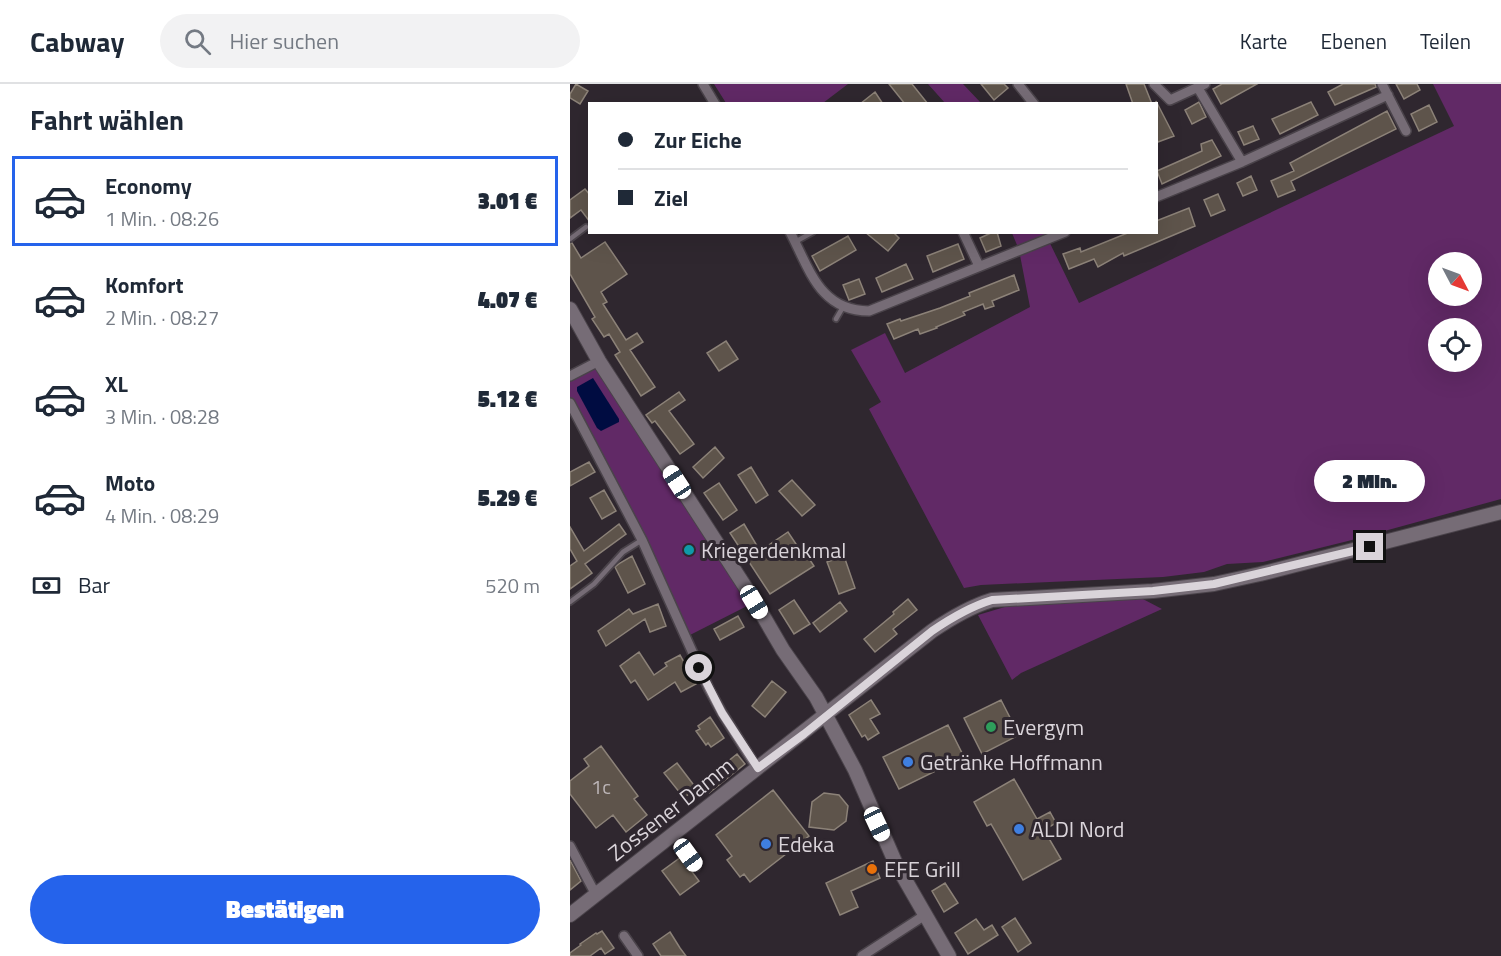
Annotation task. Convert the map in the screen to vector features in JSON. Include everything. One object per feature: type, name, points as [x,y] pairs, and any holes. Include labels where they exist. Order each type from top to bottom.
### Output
[{"type":"main road","points":[[570,309],[599,361],[826,715],[855,770],[896,864],[949,956]]},
{"type":"main road","name":"Zossener Damm","points":[[570,915],[954,616],[975,605],[992,600],[1153,591],[1214,584],[1501,512]]},
{"type":"street","points":[[703,84],[714,102]]},
{"type":"street","points":[[1018,84],[1032,102]]},
{"type":"street","points":[[1154,84],[1170,100],[1202,86],[1242,162]]},
{"type":"street","points":[[1382,84],[1406,131]]},
{"type":"street","points":[[1158,196],[1242,162],[1388,95]]},
{"type":"street","points":[[791,234],[821,291],[831,300],[853,311],[869,311],[1060,234]]},
{"type":"street","points":[[964,234],[979,266]]},
{"type":"street","points":[[570,376],[599,361]]},
{"type":"street","points":[[570,403],[642,540],[709,689],[758,768]]},
{"type":"street","points":[[570,846],[596,895]]},
{"type":"street","points":[[861,956],[925,915]]},
{"type":"street","points":[[624,936],[638,956]]},
{"type":"lane","points":[[570,239],[586,227]]},
{"type":"lane","points":[[795,242],[809,234]]},
{"type":"lane","points":[[836,319],[843,307]]},
{"type":"lane","points":[[570,602],[594,584],[624,552],[642,540]]},
{"type":"lane","points":[[673,834],[697,868]]},
{"type":"shaded area","points":[[714,84],[848,84],[824,102],[725,102]]},
{"type":"shaded area","points":[[928,84],[963,84],[980,102],[944,102]]},
{"type":"shaded area","points":[[1433,84],[1501,84],[1501,499],[1263,562],[1227,564],[1204,572],[1163,577],[981,585],[964,588],[869,409],[881,402],[851,350],[885,333],[905,373],[1030,307],[1019,250],[1012,234],[1045,234],[1079,303],[1454,126]]},
{"type":"shaded area","points":[[599,361],[755,602],[690,635],[570,403],[570,376]]},
{"type":"shaded area","points":[[593,378],[619,419],[619,422],[601,431],[597,428],[577,391],[577,387]]},
{"type":"shaded area","points":[[1139,597],[1162,609],[1021,673],[1012,680],[978,615],[1008,606]]},
{"type":"building","points":[[576,84],[588,91],[580,104],[570,98]]},
{"type":"building","points":[[889,84],[912,84],[926,102],[903,102]]},
{"type":"building","points":[[981,84],[1004,84],[1008,88],[994,100]]},
{"type":"building","points":[[1126,84],[1144,84],[1151,102],[1132,102]]},
{"type":"building","points":[[1222,84],[1257,84],[1221,104],[1213,89]]},
{"type":"building","points":[[1343,84],[1375,84],[1376,87],[1335,105],[1328,92]]},
{"type":"building","points":[[1396,84],[1417,84],[1420,90],[1404,99]]},
{"type":"building","points":[[875,92],[882,102],[862,102]]},
{"type":"building","points":[[1199,102],[1206,117],[1192,124],[1185,110]]},
{"type":"building","points":[[1311,102],[1318,115],[1280,134],[1272,119]]},
{"type":"building","points":[[1158,105],[1174,136],[1158,142]]},
{"type":"building","points":[[1429,105],[1437,122],[1419,131],[1411,114]]},
{"type":"building","points":[[1387,111],[1396,129],[1291,181],[1295,190],[1278,197],[1271,181],[1294,171],[1290,163]]},
{"type":"building","points":[[1253,126],[1259,139],[1244,145],[1238,132]]},
{"type":"building","points":[[1212,140],[1221,156],[1162,184],[1158,171],[1202,151],[1201,144]]},
{"type":"building","points":[[1251,176],[1257,190],[1243,196],[1237,183]]},
{"type":"building","points":[[585,189],[588,193],[588,219],[581,210],[570,218],[570,200]]},
{"type":"building","points":[[1218,194],[1225,210],[1211,216],[1204,200]]},
{"type":"building","points":[[1189,208],[1195,226],[1124,256],[1123,253],[1098,267],[1094,259],[1069,269],[1063,254],[1080,248],[1081,252],[1125,234],[1158,234],[1158,220]]},
{"type":"building","points":[[867,234],[895,234],[899,238],[888,251]]},
{"type":"building","points":[[989,234],[998,234],[1001,246],[986,252],[980,238]]},
{"type":"building","points":[[848,236],[856,250],[820,271],[812,256]]},
{"type":"building","points":[[605,242],[627,274],[601,292],[607,302],[603,304],[626,340],[637,333],[643,342],[630,350],[655,387],[641,396],[615,355],[620,352],[609,334],[604,337],[592,319],[595,317],[570,274],[570,243],[581,258]]},
{"type":"building","points":[[958,244],[964,259],[933,272],[927,256]]},
{"type":"building","points":[[906,264],[913,279],[882,292],[876,278]]},
{"type":"building","points":[[1014,275],[1019,290],[992,301],[994,306],[985,309],[983,304],[963,312],[965,315],[937,328],[920,334],[918,329],[894,339],[887,324],[940,308],[970,296],[969,293]]},
{"type":"building","points":[[859,279],[865,294],[849,300],[843,285]]},
{"type":"building","points":[[726,341],[738,359],[719,371],[707,353]]},
{"type":"building","points":[[679,392],[685,400],[669,411],[694,444],[680,454],[655,421],[652,423],[646,415]]},
{"type":"building","points":[[715,447],[724,458],[703,478],[693,467]]},
{"type":"building","points":[[589,462],[595,472],[570,486],[570,472]]},
{"type":"building","points":[[751,467],[768,495],[756,503],[738,475]]},
{"type":"building","points":[[792,480],[815,505],[802,516],[779,491]]},
{"type":"building","points":[[719,483],[737,510],[723,520],[704,493]]},
{"type":"building","points":[[604,490],[616,511],[602,519],[590,498]]},
{"type":"building","points":[[619,524],[626,534],[585,564],[592,573],[570,589],[570,566],[577,561],[570,549],[570,527],[584,551]]},
{"type":"building","points":[[744,524],[760,551],[788,532],[804,556],[806,554],[814,566],[770,594],[730,533]]},
{"type":"building","points":[[632,556],[645,584],[628,593],[615,567]]},
{"type":"building","points":[[844,556],[855,588],[839,594],[827,562]]},
{"type":"building","points":[[908,599],[917,610],[893,629],[897,634],[875,652],[864,639]]},
{"type":"building","points":[[794,600],[810,624],[794,634],[779,610]]},
{"type":"building","points":[[840,602],[847,611],[820,632],[813,623]]},
{"type":"building","points":[[658,604],[666,626],[650,632],[645,619],[606,646],[598,631],[629,609],[633,614]]},
{"type":"building","points":[[738,616],[744,627],[720,640],[714,629]]},
{"type":"building","points":[[639,652],[654,675],[667,666],[665,663],[680,655],[696,684],[681,692],[675,682],[648,700],[635,680],[631,683],[620,666]]},
{"type":"building","points":[[772,681],[786,692],[765,717],[752,706]]},
{"type":"building","points":[[871,700],[880,714],[870,719],[879,733],[868,740],[865,735],[862,737],[849,715]]},
{"type":"building","points":[[1001,700],[1019,735],[982,754],[964,718]]},
{"type":"building","points":[[710,717],[724,738],[711,747],[708,743],[706,745],[696,731],[700,729],[698,726]]},
{"type":"building","points":[[948,725],[964,757],[899,789],[883,757]]},
{"type":"building","points":[[601,746],[638,796],[634,799],[647,815],[626,832],[613,815],[596,828],[570,794],[570,781],[589,766],[584,759]]},
{"type":"building","points":[[737,754],[745,764],[709,793],[701,783]]},
{"type":"building","points":[[677,763],[696,788],[684,798],[664,773]]},
{"type":"building","points":[[1014,779],[1037,819],[1050,812],[1056,823],[1044,830],[1061,859],[1023,880],[991,824],[987,826],[974,802]]},
{"type":"building","points":[[773,790],[809,836],[750,882],[744,874],[740,877],[727,860],[732,856],[716,835]]},
{"type":"building","points":[[824,793],[839,795],[848,806],[846,821],[834,830],[809,827],[812,802]]},
{"type":"building","points":[[681,857],[699,881],[680,895],[662,871]]},
{"type":"building","points":[[570,860],[581,881],[570,890]]},
{"type":"building","points":[[873,861],[880,878],[851,891],[858,907],[840,915],[826,883]]},
{"type":"building","points":[[945,883],[958,903],[944,912],[932,891]]},
{"type":"building","points":[[1015,918],[1031,943],[1018,952],[1002,927]]},
{"type":"building","points":[[976,919],[984,930],[992,925],[998,935],[968,954],[955,933]]},
{"type":"building","points":[[602,931],[614,948],[605,954],[601,948],[590,956],[570,956],[570,953],[580,944]]},
{"type":"building","points":[[670,932],[686,956],[661,956],[653,944]]},
{"type":"place","name":"Kriegerdenkmal","points":[[689,550]]},
{"type":"place","name":"Evergym","points":[[991,727]]},
{"type":"place","name":"Getränke Hoffmann","points":[[908,762]]},
{"type":"place","name":"ALDI Nord","points":[[1019,829]]},
{"type":"place","name":"Edeka","points":[[766,844]]},
{"type":"place","name":"EFE Grill","points":[[872,869]]},
{"type":"route","points":[[699,668],[722,713],[758,768],[932,631],[975,605],[992,600],[1153,591],[1214,584],[1370,547]]}]
